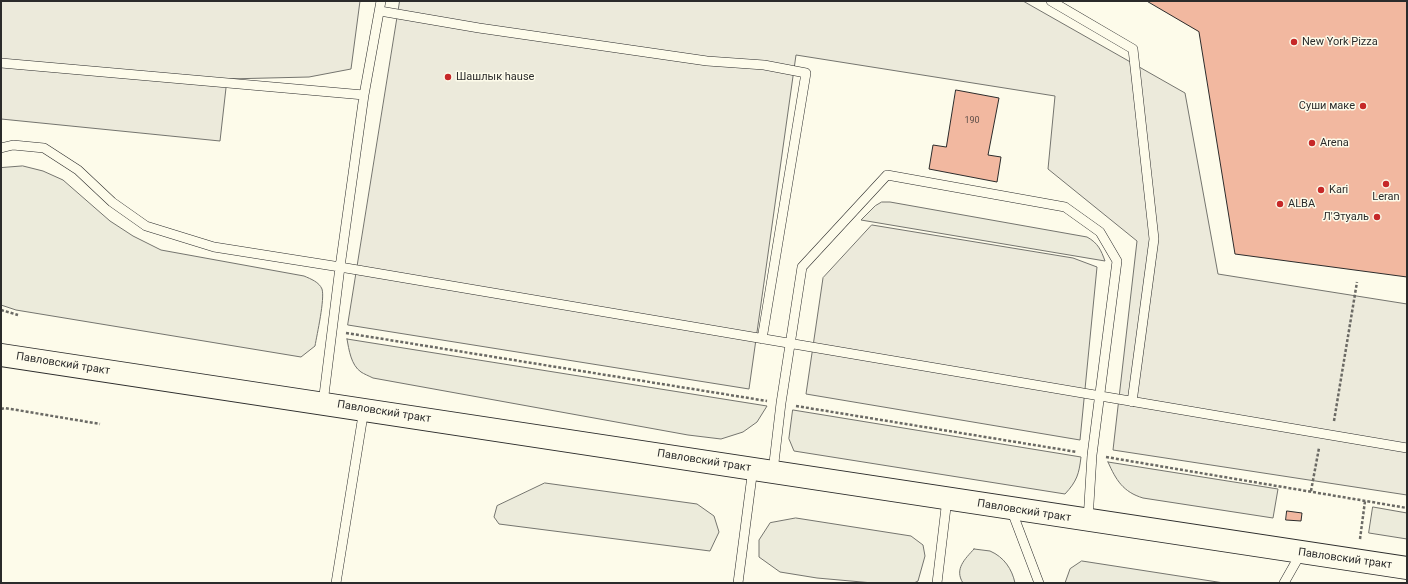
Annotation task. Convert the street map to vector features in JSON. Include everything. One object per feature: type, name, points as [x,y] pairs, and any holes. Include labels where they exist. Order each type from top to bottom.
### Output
[{"type":"main road","name":"Павловский тракт","points":[[1,355],[1407,568]]},
{"type":"lane","points":[[323,403],[364,96],[381,1]]},
{"type":"lane","points":[[1051,1],[1133,49],[1154,239],[1132,402]]},
{"type":"lane","points":[[380,11],[479,28],[707,61],[764,65],[806,73],[762,339]]},
{"type":"lane","points":[[1,63],[364,96]]},
{"type":"lane","points":[[1,148],[13,145],[44,148],[78,170],[112,202],[146,226],[214,247],[340,267],[1407,448]]},
{"type":"lane","points":[[738,583],[763,470],[781,403],[802,267],[887,175],[1065,207],[1100,232],[1117,261],[1092,454],[1088,520]]},
{"type":"lane","points":[[336,583],[364,409]]},
{"type":"lane","points":[[937,583],[947,499]]},
{"type":"lane","points":[[1011,509],[1039,583]]},
{"type":"lane","points":[[1284,583],[1301,553]]},
{"type":"path","points":[[1311,491],[1321,440],[1331,436],[1357,282]]},
{"type":"path","points":[[1,310],[18,315]]},
{"type":"path","points":[[332,331],[1092,454],[1407,508]]},
{"type":"path","points":[[1,409],[5,408],[100,424]]},
{"type":"shaded area","points":[[1,1],[360,1],[351,69],[309,77],[227,79],[220,141],[1,119]]},
{"type":"shaded area","points":[[400,1],[1023,1],[1185,93],[1218,274],[1407,304],[1407,495],[1113,450],[1137,241],[1048,169],[1055,96],[796,55],[749,389],[348,325]]},
{"type":"shaded area","points":[[23,166],[43,171],[63,180],[110,221],[133,236],[161,250],[304,276],[319,284],[323,294],[315,346],[301,357],[16,310],[1,305],[1,168]]},
{"type":"shaded area","points":[[882,202],[890,202],[1087,237],[1099,247],[1105,261],[861,220],[875,206]]},
{"type":"shaded area","points":[[872,225],[1073,258],[1097,267],[1080,440],[806,394],[823,278]]},
{"type":"shaded area","points":[[347,339],[767,406],[757,422],[743,432],[721,439],[688,435],[373,378],[361,372],[355,365],[351,357]]},
{"type":"shaded area","points":[[793,410],[1081,457],[1079,468],[1075,481],[1065,494],[794,451],[789,439]]},
{"type":"shaded area","points":[[1108,462],[1278,489],[1273,518],[1143,498],[1125,489],[1117,480]]},
{"type":"shaded area","points":[[545,483],[697,504],[714,516],[719,532],[710,551],[499,524],[494,517],[497,506]]},
{"type":"shaded area","points":[[1373,507],[1407,513],[1407,539],[1369,533]]},
{"type":"shaded area","points":[[796,518],[911,536],[923,545],[925,556],[918,581],[914,583],[873,583],[817,578],[780,572],[759,557],[759,540],[770,523]]},
{"type":"shaded area","points":[[974,549],[990,551],[1003,560],[1012,573],[1015,583],[963,583],[960,569],[964,560]]},
{"type":"shaded area","points":[[1082,561],[1224,583],[1065,583],[1070,569]]},
{"type":"building","name":"Arena","points":[[1147,1],[1407,1],[1407,277],[1235,254],[1199,32]]},
{"type":"building","points":[[956,90],[999,98],[988,155],[1001,157],[997,182],[929,169],[933,145],[946,147]]},
{"type":"building","points":[[1287,511],[1302,513],[1301,521],[1286,520]]},
{"type":"place","name":"New York Pizza","points":[[1294,42]]},
{"type":"place","name":"Шашлык hause","points":[[448,77]]},
{"type":"place","name":"Суши маке","points":[[1363,106]]},
{"type":"place","name":"Arena","points":[[1312,143]]},
{"type":"place","name":"Leran","points":[[1386,184]]},
{"type":"place","name":"Kari","points":[[1321,190]]},
{"type":"place","name":"ALBA","points":[[1280,204]]},
{"type":"place","name":"Л'Этуаль","points":[[1377,217]]}]
